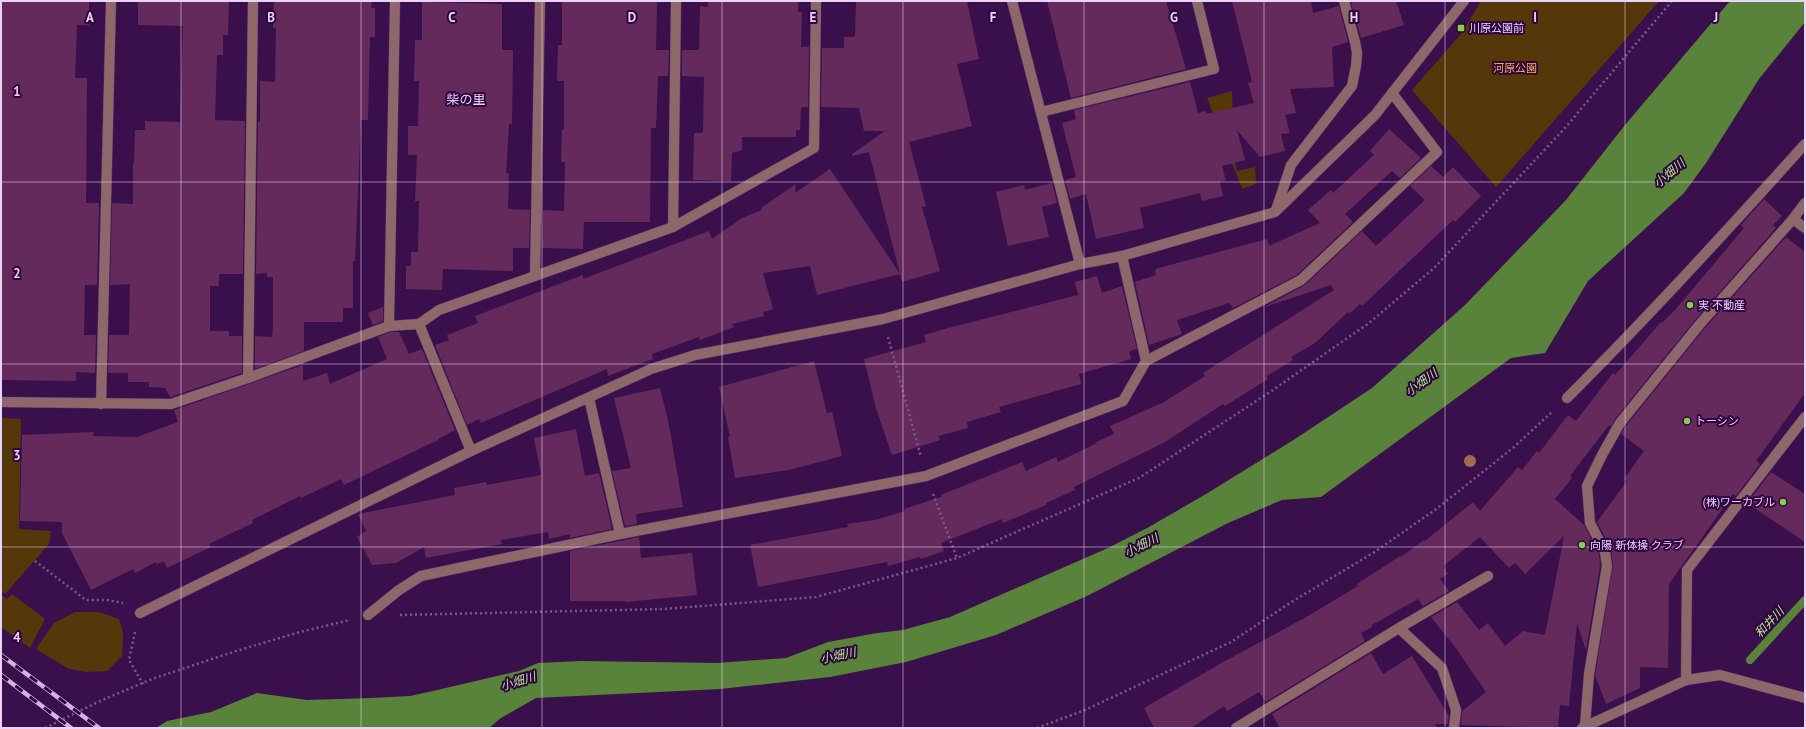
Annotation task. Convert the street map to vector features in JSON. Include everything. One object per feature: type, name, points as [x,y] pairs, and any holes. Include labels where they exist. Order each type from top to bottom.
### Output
[{"type":"street","points":[[102,404],[111,1]]},
{"type":"street","points":[[248,378],[252,1]]},
{"type":"street","points":[[389,326],[395,1]]},
{"type":"street","points":[[535,276],[540,1]]},
{"type":"street","points":[[673,227],[676,1]]},
{"type":"street","points":[[1,402],[171,404],[248,378],[389,326],[419,324],[439,310],[673,227],[814,148],[816,1]]},
{"type":"street","points":[[1012,1],[1080,264]]},
{"type":"street","points":[[1041,112],[1214,69],[1197,1]]},
{"type":"street","points":[[1275,212],[1291,165],[1352,86],[1356,66],[1356,42],[1344,1]]},
{"type":"street","points":[[140,613],[471,451],[644,372],[695,355],[883,319],[1080,264],[1122,256],[1275,212],[1375,115],[1464,1]]},
{"type":"street","points":[[368,615],[399,590],[421,576],[620,534],[926,476],[1123,401],[1146,361],[1301,280],[1437,152],[1392,93]]},
{"type":"street","points":[[1567,398],[1636,330],[1805,144]]},
{"type":"street","points":[[1583,727],[1589,674],[1607,566],[1605,552],[1590,523],[1587,486],[1620,423],[1700,324],[1793,219],[1805,203]]},
{"type":"street","points":[[1793,219],[1805,228]]},
{"type":"street","points":[[1122,256],[1146,361]]},
{"type":"street","points":[[419,324],[471,451]]},
{"type":"street","points":[[589,398],[620,534]]},
{"type":"street","points":[[1686,680],[1687,570],[1805,417]]},
{"type":"street","points":[[1236,728],[1399,628],[1488,576]]},
{"type":"street","points":[[1399,628],[1442,668],[1456,710],[1454,728]]},
{"type":"street","points":[[1583,727],[1686,680],[1720,675],[1805,698]]},
{"type":"path","points":[[883,319],[926,476],[957,558]]},
{"type":"path","points":[[1037,728],[1085,710],[1231,642],[1293,601],[1373,553],[1436,510],[1514,447],[1567,398]]},
{"type":"path","points":[[36,561],[86,600],[106,600],[129,605],[140,613],[129,660],[143,684]]},
{"type":"green space","name":"河原公園","points":[[1481,1],[1659,1],[1496,187],[1412,90],[1461,34]]},
{"type":"green space","points":[[1232,91],[1233,120],[1225,125],[1237,171],[1255,167],[1256,184],[1242,189],[1207,98]]},
{"type":"green space","points":[[1,418],[21,419],[19,529],[51,531],[49,544],[5,594],[1,591]]},
{"type":"green space","points":[[12,594],[45,619],[30,648],[1,627],[1,595],[7,599]]},
{"type":"green space","points":[[75,612],[99,612],[119,619],[123,633],[122,656],[107,671],[87,672],[69,669],[36,649],[54,623]]},
{"type":"water","name":"小畑川","points":[[1730,1],[1805,1],[1805,22],[1759,79],[1706,163],[1684,193],[1588,281],[1545,353],[1511,358],[1321,497],[1282,500],[1228,523],[1087,596],[996,635],[906,662],[830,677],[720,689],[536,698],[501,718],[489,728],[156,728],[167,721],[211,712],[257,693],[307,700],[410,696],[519,671],[538,663],[581,661],[717,663],[786,658],[828,642],[903,630],[950,617],[1108,548],[1149,527],[1206,494],[1295,439],[1372,388],[1465,305],[1566,200],[1625,125]]},
{"type":"building","points":[[1,1],[89,1],[89,25],[77,25],[75,78],[87,78],[86,203],[99,203],[97,285],[85,285],[84,335],[96,335],[95,373],[76,372],[76,381],[1,380]]},
{"type":"building","points":[[138,1],[229,1],[228,35],[223,35],[223,55],[217,55],[215,120],[245,121],[243,274],[219,274],[219,286],[210,286],[210,331],[229,331],[229,336],[242,336],[242,373],[170,397],[165,388],[149,387],[149,382],[128,382],[128,373],[108,373],[109,335],[129,335],[130,284],[110,285],[112,203],[133,204],[135,130],[145,130],[145,121],[180,122],[183,26],[138,25]]},
{"type":"building","points":[[274,1],[372,1],[371,8],[375,8],[375,37],[370,37],[368,120],[361,120],[355,261],[353,261],[353,308],[343,308],[343,322],[304,322],[304,351],[255,369],[255,336],[272,337],[273,325],[273,277],[267,277],[267,273],[256,274],[260,81],[275,82],[276,28],[273,28]]},
{"type":"building","points":[[562,1],[657,1],[656,50],[669,50],[668,76],[658,76],[656,128],[651,128],[650,222],[584,222],[583,249],[542,248],[543,210],[564,211],[565,162],[561,162],[562,130],[564,130],[564,81],[557,81],[558,45],[562,45]]},
{"type":"building","points":[[708,1],[798,1],[798,12],[802,12],[801,47],[809,47],[808,107],[801,107],[800,130],[796,130],[796,137],[742,137],[742,150],[732,153],[731,181],[693,180],[694,133],[703,133],[704,77],[682,76],[682,50],[699,50],[700,6],[708,7]]},
{"type":"building","points":[[856,1],[967,1],[979,59],[957,64],[972,126],[909,142],[926,206],[922,207],[940,271],[902,282],[869,152],[853,156],[852,154],[885,131],[864,131],[859,108],[821,107],[822,48],[844,48],[844,37],[855,37]]},
{"type":"building","points":[[1047,1],[1166,1],[1186,69],[1071,98]]},
{"type":"building","points":[[1232,1],[1311,1],[1313,13],[1339,6],[1348,42],[1332,47],[1334,87],[1290,89],[1296,113],[1285,115],[1290,133],[1281,134],[1285,151],[1260,157],[1237,130],[1245,160],[1222,166],[1226,180],[1220,182],[1223,196],[1202,201],[1200,193],[1140,208],[1144,228],[1096,239],[1086,194],[1070,199],[1065,180],[1076,177],[1062,123],[1076,119],[1074,110],[1190,82],[1198,113],[1206,111],[1206,114],[1254,103],[1248,83],[1252,82]]},
{"type":"building","points":[[1357,1],[1396,1],[1404,25],[1361,38],[1351,3]]},
{"type":"building","points":[[422,2],[502,4],[502,50],[513,50],[512,124],[509,124],[506,173],[509,173],[508,209],[530,210],[529,248],[513,248],[513,271],[443,269],[442,290],[406,289],[406,266],[411,266],[411,252],[418,252],[419,201],[415,201],[417,155],[408,155],[408,126],[418,126],[419,81],[414,81],[415,40],[422,40]]},
{"type":"building","points":[[1389,129],[1421,158],[1400,178],[1392,171],[1345,214],[1353,222],[1297,275],[1233,308],[1229,303],[1177,320],[1182,334],[1149,345],[1135,282],[1156,275],[1155,269],[1267,239],[1269,246],[1320,223],[1308,210],[1331,190],[1333,193],[1374,155],[1370,151]]},
{"type":"building","points":[[1431,166],[1443,177],[1453,167],[1481,196],[1455,222],[1453,220],[1362,306],[1360,304],[1349,314],[1348,312],[1315,343],[1291,357],[1293,360],[1267,376],[1268,379],[1225,406],[1223,404],[1165,442],[1074,487],[1075,490],[1046,503],[1046,505],[1003,523],[1002,519],[941,543],[944,551],[921,559],[920,557],[888,566],[887,562],[758,587],[750,545],[848,527],[847,524],[875,520],[905,511],[904,509],[941,497],[941,495],[1022,462],[1026,471],[1056,457],[1058,462],[1114,434],[1110,426],[1164,402],[1205,376],[1203,373],[1334,290],[1331,285],[1262,308],[1305,285],[1362,231],[1376,246],[1425,200],[1410,186]]},
{"type":"building","points":[[830,169],[900,274],[817,295],[810,266],[763,273],[773,309],[763,312],[764,316],[732,324],[734,327],[700,340],[699,337],[652,354],[653,359],[608,376],[607,369],[481,423],[479,419],[467,425],[435,345],[449,340],[447,335],[478,323],[475,316],[583,275],[583,279],[709,231],[712,239],[742,218],[762,210],[761,208],[796,184],[795,193]]},
{"type":"building","points":[[1052,183],[1057,203],[1042,207],[1049,237],[1008,246],[996,192],[1024,185],[1025,190]]},
{"type":"building","points":[[1764,199],[1782,216],[1773,225],[1776,228],[1695,320],[1615,419],[1611,427],[1609,425],[1570,476],[1572,478],[1555,499],[1584,525],[1599,554],[1600,566],[1586,650],[1577,624],[1569,706],[1560,705],[1558,728],[1461,725],[1462,711],[1486,692],[1455,647],[1431,617],[1457,602],[1479,630],[1488,623],[1505,646],[1523,631],[1545,635],[1564,536],[1525,574],[1515,563],[1509,568],[1480,537],[1443,566],[1448,574],[1440,579],[1449,591],[1423,606],[1418,599],[1372,625],[1372,627],[1361,633],[1365,641],[1266,702],[1259,692],[1227,711],[1224,706],[1191,728],[1154,728],[1144,708],[1218,665],[1308,616],[1358,586],[1357,584],[1400,556],[1401,557],[1424,540],[1425,541],[1473,502],[1480,511],[1518,467],[1522,470],[1537,451],[1539,453],[1568,415],[1576,421],[1613,373],[1615,375],[1661,322],[1662,323],[1675,310],[1744,228],[1741,225]]},
{"type":"building","points":[[1786,237],[1805,252],[1805,393],[1756,461],[1760,464],[1736,496],[1733,494],[1669,584],[1668,668],[1640,667],[1640,688],[1606,704],[1595,675],[1613,565],[1611,549],[1597,522],[1627,481],[1624,479],[1644,451],[1621,434],[1625,427],[1705,328]]},
{"type":"building","points":[[1097,276],[1102,293],[1122,286],[1137,349],[1129,351],[1131,359],[1079,374],[1081,384],[999,407],[1001,412],[967,422],[968,428],[938,436],[940,440],[892,455],[876,408],[864,359],[926,342],[924,335],[1078,295],[1075,282]]},
{"type":"building","points":[[383,307],[383,321],[373,325],[368,313]]},
{"type":"building","points":[[390,332],[399,332],[409,354],[422,349],[455,430],[438,440],[344,485],[341,479],[301,498],[300,496],[252,520],[253,523],[209,544],[211,547],[167,568],[164,561],[157,564],[156,562],[135,573],[133,569],[91,590],[62,533],[62,522],[20,521],[22,435],[94,432],[93,436],[137,437],[178,422],[174,410],[303,365],[303,381],[327,373],[330,384],[387,359],[378,337]]},
{"type":"building","points":[[814,361],[827,413],[832,412],[842,456],[789,470],[735,478],[728,437],[730,436],[719,387]]},
{"type":"building","points":[[660,388],[669,425],[683,507],[636,514],[637,524],[625,526],[612,471],[631,468],[614,398]]},
{"type":"building","points":[[576,429],[585,476],[599,473],[612,529],[570,538],[570,534],[549,539],[548,532],[501,540],[502,544],[426,558],[424,547],[396,563],[372,565],[357,537],[366,531],[358,514],[455,495],[454,488],[486,482],[487,485],[541,475],[534,438]]},
{"type":"building","name":"(株)ワーカブル","points":[[1771,472],[1805,494],[1805,542],[1747,503]]},
{"type":"building","points":[[639,537],[641,558],[692,553],[697,595],[626,602],[570,601],[570,551]]},
{"type":"building","points":[[1371,653],[1383,674],[1412,656],[1449,716],[1448,724],[1435,724],[1438,728],[1280,728],[1272,714]]},
{"type":"waterway","name":"和井川","points":[[1750,660],[1805,600]]},
{"type":"railway","points":[[1,655],[99,728]]},
{"type":"railway","points":[[1,675],[71,728]]},
{"type":"place","name":"川原公園前","points":[[1461,28]]},
{"type":"place","name":"実 不動産","points":[[1690,305]]},
{"type":"place","name":"トーシン","points":[[1687,421]]},
{"type":"place","name":"(株)ワーカブル","points":[[1783,502]]},
{"type":"place","name":"向陽 新体操 クラブ","points":[[1582,545]]},
{"type":"district","name":"柴の里","points":[[466,99]]}]
